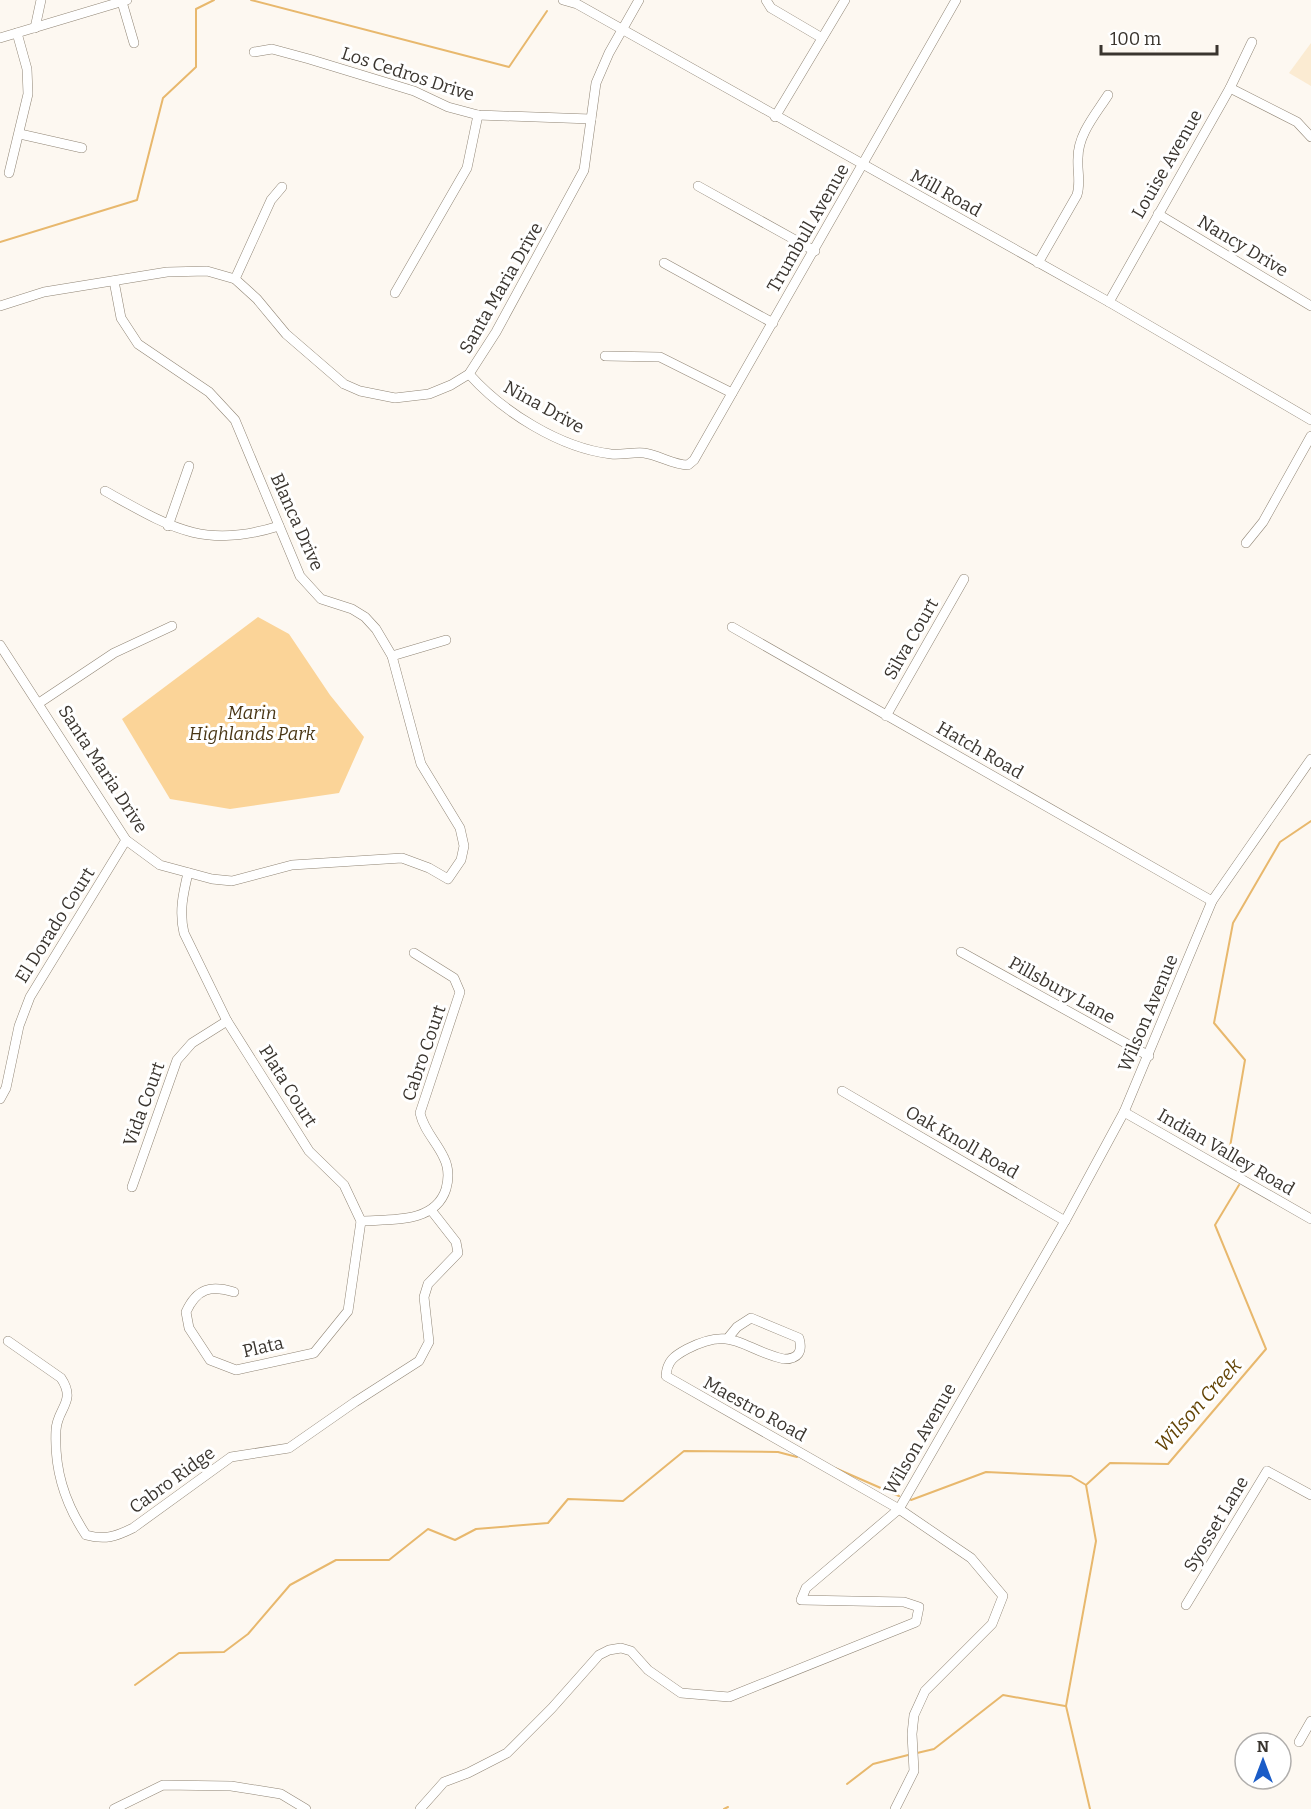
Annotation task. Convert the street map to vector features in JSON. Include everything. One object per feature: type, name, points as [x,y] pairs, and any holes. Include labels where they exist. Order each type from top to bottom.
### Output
[{"type":"street","points":[[35,28],[41,0]]},
{"type":"street","name":"Mill Road","points":[[564,0],[1109,302],[1311,420]]},
{"type":"street","name":"Santa Maria Drive","points":[[0,306],[29,295],[196,270],[234,279],[257,299],[286,334],[344,384],[360,391],[386,397],[410,398],[451,385],[469,374],[496,332],[585,170],[596,83],[639,0]]},
{"type":"street","points":[[766,0],[771,8],[822,38]]},
{"type":"street","points":[[775,117],[845,0]]},
{"type":"street","name":"Trumbull Avenue","points":[[681,465],[688,465],[694,460],[956,0]]},
{"type":"street","points":[[0,38],[125,1],[134,43]]},
{"type":"street","points":[[9,173],[28,94],[27,69],[17,33]]},
{"type":"street","name":"Louise Avenue","points":[[1109,302],[1230,88],[1252,42]]},
{"type":"street","name":"Los Cedros Drive","points":[[254,52],[272,49],[309,59],[414,91],[448,108],[478,115],[591,119]]},
{"type":"street","points":[[1230,88],[1298,122],[1311,136]]},
{"type":"street","points":[[1038,263],[1077,195],[1080,186],[1077,160],[1082,137],[1108,95]]},
{"type":"street","points":[[395,293],[467,168],[478,115]]},
{"type":"street","points":[[20,134],[82,148]]},
{"type":"street","points":[[698,186],[814,251]]},
{"type":"street","points":[[234,279],[271,200],[282,187]]},
{"type":"street","name":"Nancy Drive","points":[[1158,214],[1311,306]]},
{"type":"street","points":[[664,263],[772,323]]},
{"type":"street","name":"Blanca Drive","points":[[114,281],[121,318],[138,344],[209,392],[235,420],[300,576],[321,599],[352,609],[365,617],[376,629],[392,656],[422,764],[460,828],[464,846],[461,860],[448,879]]},
{"type":"street","points":[[604,356],[660,357],[732,393]]},
{"type":"street","name":"Nina Drive","points":[[469,374],[489,396],[538,427],[579,447],[613,454],[641,453],[664,457],[681,465]]},
{"type":"street","points":[[1246,543],[1263,522],[1311,435]]},
{"type":"street","points":[[168,526],[189,466]]},
{"type":"street","points":[[105,491],[168,526],[203,535],[230,538],[279,526]]},
{"type":"street","name":"Silva Court","points":[[886,716],[964,579]]},
{"type":"street","points":[[39,703],[114,653],[172,626]]},
{"type":"street","name":"Hatch Road","points":[[732,627],[1212,901]]},
{"type":"street","points":[[392,656],[446,640]]},
{"type":"street","name":"Santa Maria Drive","points":[[0,645],[126,840],[160,865],[188,873],[232,880],[292,865],[402,858],[429,868],[448,879]]},
{"type":"street","name":"Wilson Avenue","points":[[420,1809],[444,1782],[468,1773],[507,1753],[556,1705],[599,1655],[609,1650],[621,1648],[631,1651],[648,1670],[681,1693],[729,1697],[916,1622],[919,1607],[904,1602],[801,1600],[806,1588],[899,1509],[1065,1221],[1124,1113],[1212,901],[1311,759]]},
{"type":"street","name":"El Dorado Court","points":[[0,1099],[6,1088],[19,1026],[30,997],[126,840]]},
{"type":"street","name":"Plata Court","points":[[188,873],[181,919],[184,933],[227,1021],[309,1151],[344,1185],[361,1221]]},
{"type":"street","name":"Pillsbury Lane","points":[[961,952],[1149,1056]]},
{"type":"street","name":"Cabro Court","points":[[414,953],[454,978],[460,992],[460,999],[421,1107],[422,1121],[448,1170],[443,1198],[431,1210]]},
{"type":"street","name":"Vida Court","points":[[132,1187],[177,1060],[192,1043],[227,1021]]},
{"type":"street","name":"Oak Knoll Road","points":[[842,1091],[1065,1221]]},
{"type":"street","name":"Indian Valley Road","points":[[1124,1113],[1311,1219]]},
{"type":"street","points":[[361,1221],[415,1217],[431,1210]]},
{"type":"street","name":"Cabro Ridge","points":[[8,1341],[62,1378],[68,1387],[68,1401],[56,1426],[58,1476],[77,1521],[86,1535],[104,1539],[116,1537],[133,1528],[231,1457],[289,1448],[355,1401],[419,1361],[429,1342],[424,1297],[428,1284],[458,1253],[456,1242],[431,1210]]},
{"type":"street","name":"Plata","points":[[234,1292],[211,1287],[199,1292],[186,1311],[189,1328],[210,1359],[236,1370],[314,1353],[348,1311],[361,1221]]},
{"type":"street","points":[[751,1318],[799,1338],[801,1346],[799,1354],[793,1359],[784,1359],[728,1338],[736,1327],[751,1318]]},
{"type":"street","name":"Maestro Road","points":[[728,1338],[701,1342],[676,1355],[669,1362],[666,1377],[899,1509]]},
{"type":"street","name":"Syosset Lane","points":[[1186,1605],[1267,1472],[1311,1494]]},
{"type":"street","points":[[895,1809],[916,1763],[913,1741],[915,1715],[925,1691],[992,1624],[1004,1596],[971,1558],[899,1509]]},
{"type":"street","points":[[1299,1742],[1311,1721]]},
{"type":"street","points":[[114,1809],[163,1785],[231,1786],[281,1794],[306,1809]]},
{"type":"shaded area","points":[[1311,43],[1311,86],[1289,73]]},
{"type":"green space","name":"Marin Highlands Park","points":[[258,617],[289,634],[330,695],[364,737],[339,793],[230,809],[170,799],[122,719]]},
{"type":"waterway","points":[[0,242],[137,200],[163,98],[196,67],[196,9],[214,0]]},
{"type":"waterway","points":[[251,0],[509,67],[547,11]]},
{"type":"waterway","name":"Wilson Creek","points":[[1245,1171],[1230,1147],[1245,1060],[1214,1023],[1233,923],[1280,842],[1311,821]]},
{"type":"waterway","name":"Wilson Creek","points":[[1090,1809],[1066,1706],[1096,1541],[1086,1485],[1110,1463],[1168,1464],[1266,1349],[1215,1225],[1239,1185]]},
{"type":"waterway","points":[[135,1685],[179,1653],[224,1652],[248,1634],[290,1585],[336,1560],[389,1560],[428,1529],[455,1540],[476,1529],[548,1523],[568,1499],[623,1501],[684,1451],[778,1452],[797,1457]]},
{"type":"waterway","points":[[835,1468],[899,1496]]},
{"type":"waterway","points":[[911,1500],[986,1472],[1071,1476],[1086,1485]]},
{"type":"waterway","points":[[917,1753],[934,1749],[1003,1695],[1065,1706]]},
{"type":"waterway","points":[[847,1784],[873,1764],[912,1754]]},
{"type":"waterway","points":[[724,1809],[728,1807]]}]
